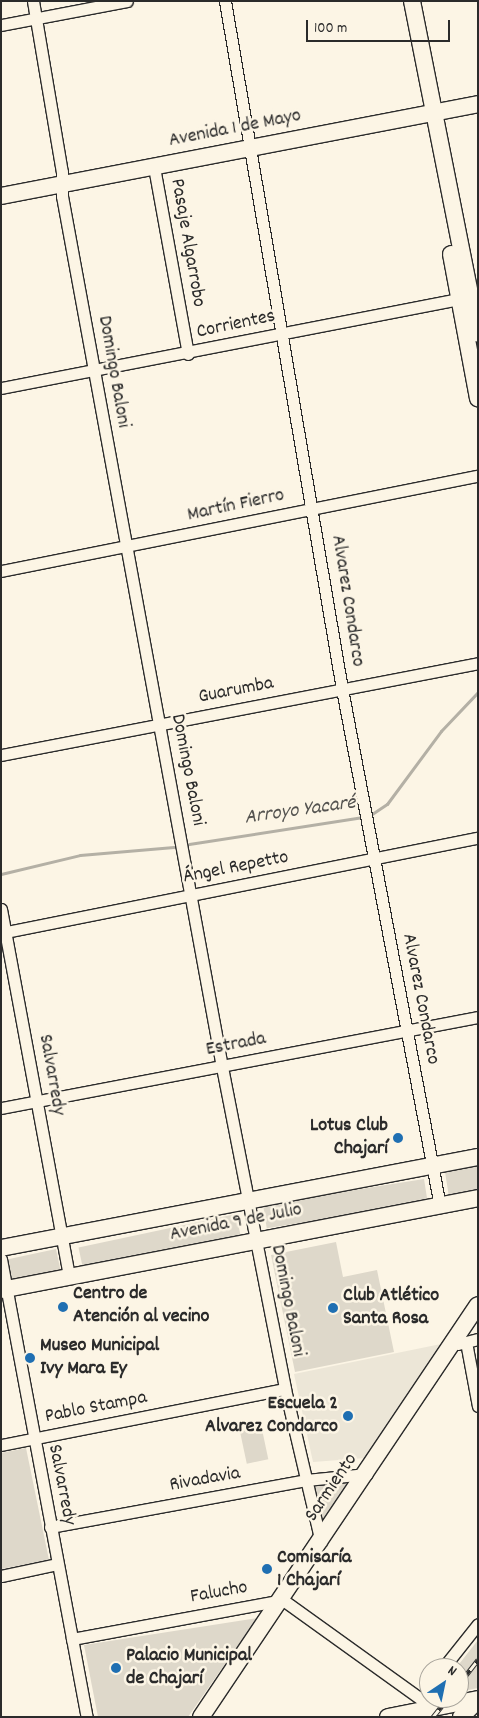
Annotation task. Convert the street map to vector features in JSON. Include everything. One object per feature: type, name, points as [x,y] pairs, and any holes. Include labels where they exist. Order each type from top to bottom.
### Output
[{"type":"main road","points":[[412,1],[431,112],[429,138],[478,334]]},
{"type":"main road","name":"Avenida 1 de Mayo","points":[[1,196],[478,104]]},
{"type":"main road","points":[[469,297],[478,398]]},
{"type":"main road","name":"Avenida 9 de Julio","points":[[1,1248],[478,1157]]},
{"type":"main road","name":"Avenida 9 de Julio","points":[[3,1290],[478,1198]]},
{"type":"main road","name":"Sarmiento","points":[[201,1717],[458,1344],[478,1305]]},
{"type":"main road","points":[[388,1717],[417,1709],[478,1700]]},
{"type":"main road","points":[[461,1717],[478,1700]]},
{"type":"street","name":"Domingo Baloni","points":[[33,1],[94,371],[222,1067],[285,1389],[321,1543]]},
{"type":"street","points":[[1,24],[127,1]]},
{"type":"street","name":"Alvarez Condarco","points":[[226,1],[282,335],[314,509],[342,690],[440,1206]]},
{"type":"street","name":"Pasaje Algarrobo","points":[[154,167],[188,354]]},
{"type":"street","name":"Corrientes","points":[[1,388],[188,354],[469,297]]},
{"type":"street","name":"Martín Fierro","points":[[1,571],[126,548],[478,476]]},
{"type":"street","name":"Guarumba","points":[[1,755],[478,663]]},
{"type":"street","name":"Ángel Repetto","points":[[3,932],[478,838]]},
{"type":"street","name":"Salvarredy","points":[[1,909],[3,932],[70,1277]]},
{"type":"street","name":"Estrada","points":[[1,1108],[222,1067],[478,1016]]},
{"type":"street","name":"Salvarredy","points":[[1,1259],[3,1290],[87,1717]]},
{"type":"street","points":[[478,1339],[458,1344],[478,1406]]},
{"type":"street","name":"Pablo Stampa","points":[[1,1445],[285,1389]]},
{"type":"street","name":"Rivadavia","points":[[50,1527],[306,1480],[367,1474]]},
{"type":"street","points":[[1,1576],[57,1564]]},
{"type":"street","points":[[283,1600],[417,1709]]},
{"type":"street","name":"Falucho","points":[[72,1639],[283,1600]]},
{"type":"street","points":[[451,1658],[478,1624]]},
{"type":"shaded area","points":[[478,1166],[478,1192],[449,1197],[445,1172]]},
{"type":"shaded area","points":[[424,1179],[428,1203],[267,1228],[263,1204]]},
{"type":"shaded area","points":[[236,1214],[241,1238],[84,1272],[79,1247]]},
{"type":"shaded area","name":"Club Atlético Santa Rosa","points":[[336,1242],[343,1277],[377,1270],[394,1352],[295,1372],[271,1255]]},
{"type":"shaded area","points":[[56,1249],[61,1272],[13,1283],[8,1259]]},
{"type":"shaded area","name":"Escuela 2 Alvarez Condarco","points":[[441,1344],[365,1458],[313,1462],[294,1374]]},
{"type":"shaded area","points":[[260,1420],[268,1459],[247,1464],[238,1425]]},
{"type":"shaded area","points":[[26,1448],[49,1560],[1,1569],[1,1453]]},
{"type":"shaded area","points":[[363,1476],[322,1538],[309,1482]]},
{"type":"shaded area","points":[[257,1618],[188,1717],[98,1717],[84,1645]]},
{"type":"shaded area","points":[[478,1640],[478,1688],[469,1690],[469,1658],[464,1658]]},
{"type":"waterway","name":"Arroyo Yacaré","points":[[369,816],[387,804],[441,731],[478,692]]},
{"type":"waterway","name":"Arroyo Yacaré","points":[[189,844],[363,817]]},
{"type":"waterway","name":"Arroyo Yacaré","points":[[1,874],[80,855],[174,847]]},
{"type":"railway","points":[[469,1671],[478,1660]]},
{"type":"railway","points":[[433,1717],[440,1708]]},
{"type":"place","name":"Lotus Club Chajarí","points":[[398,1138]]},
{"type":"place","name":"Centro de Atención al vecino","points":[[63,1307]]},
{"type":"place","name":"Club Atlético Santa Rosa","points":[[333,1308]]},
{"type":"place","name":"Museo Municipal Ivy Mara Ey","points":[[30,1358]]},
{"type":"place","name":"Escuela 2 Alvarez Condarco","points":[[348,1416]]},
{"type":"place","name":"Comisaría 1 Chajarí","points":[[267,1569]]},
{"type":"place","name":"Palacio Municipal de Chajarí","points":[[116,1668]]}]
